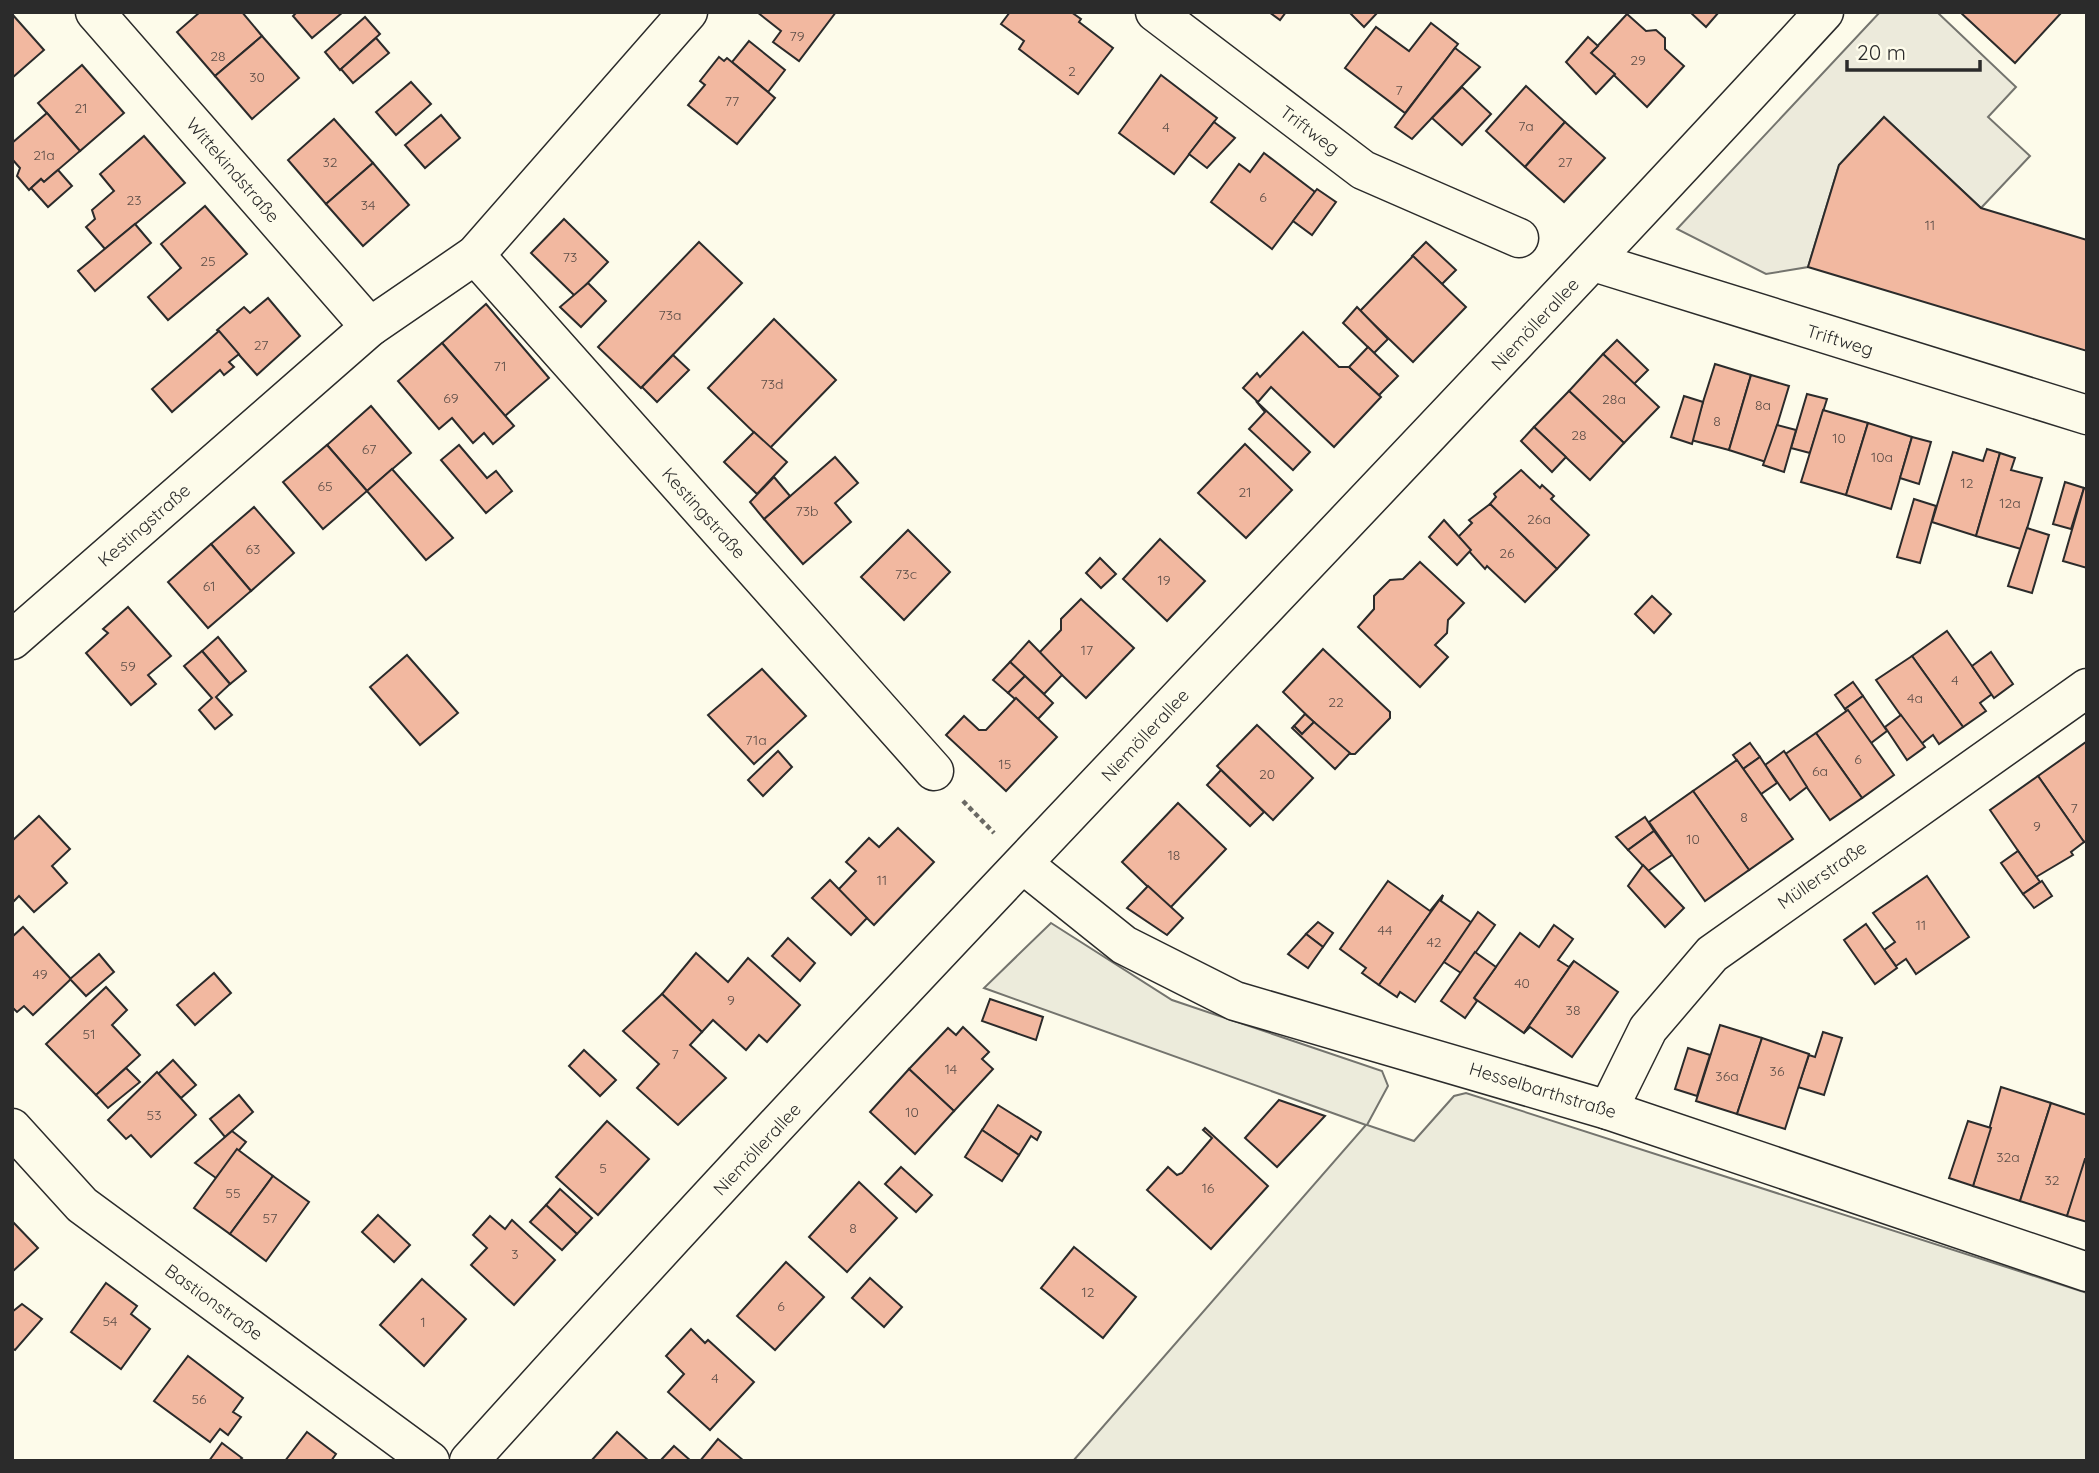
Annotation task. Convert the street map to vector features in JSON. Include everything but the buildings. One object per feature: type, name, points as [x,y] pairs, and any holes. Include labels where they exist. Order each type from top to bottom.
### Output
[{"type":"street","name":"Wittekindstraße","points":[[95,12],[370,327]]},
{"type":"street","name":"Kestingstraße","points":[[12,640],[370,327],[475,255],[688,12]]},
{"type":"street","name":"Triftweg","points":[[1155,12],[1363,170],[1519,238]]},
{"type":"street","name":"Niemöllerallee","points":[[469,1461],[1023,864],[1594,262],[1824,12]]},
{"type":"street","name":"Kestingstraße","points":[[475,255],[934,771]]},
{"type":"street","name":"Triftweg","points":[[1594,262],[2087,415]]},
{"type":"street","name":"Müllerstraße","points":[[1608,1110],[1648,1029],[1712,954],[2087,688]]},
{"type":"street","name":"Hesselbarthstraße","points":[[1023,864],[1124,945],[1236,1001],[1608,1110],[2087,1272]]},
{"type":"street","name":"Bastionstraße","points":[[12,1128],[82,1205],[430,1461]]},
{"type":"path","points":[[934,771],[1023,864]]},
{"type":"shaded area","points":[[1880,12],[1937,12],[2016,87],[1988,117],[2030,156],[1981,208],[1884,117],[1839,165],[1808,267],[1766,274],[1677,229]]},
{"type":"shaded area","points":[[1051,923],[1172,1000],[1382,1071],[1388,1086],[1367,1125],[1414,1141],[1454,1096],[1466,1093],[2087,1293],[2087,1461],[1073,1461],[1366,1125],[984,988]]}]
